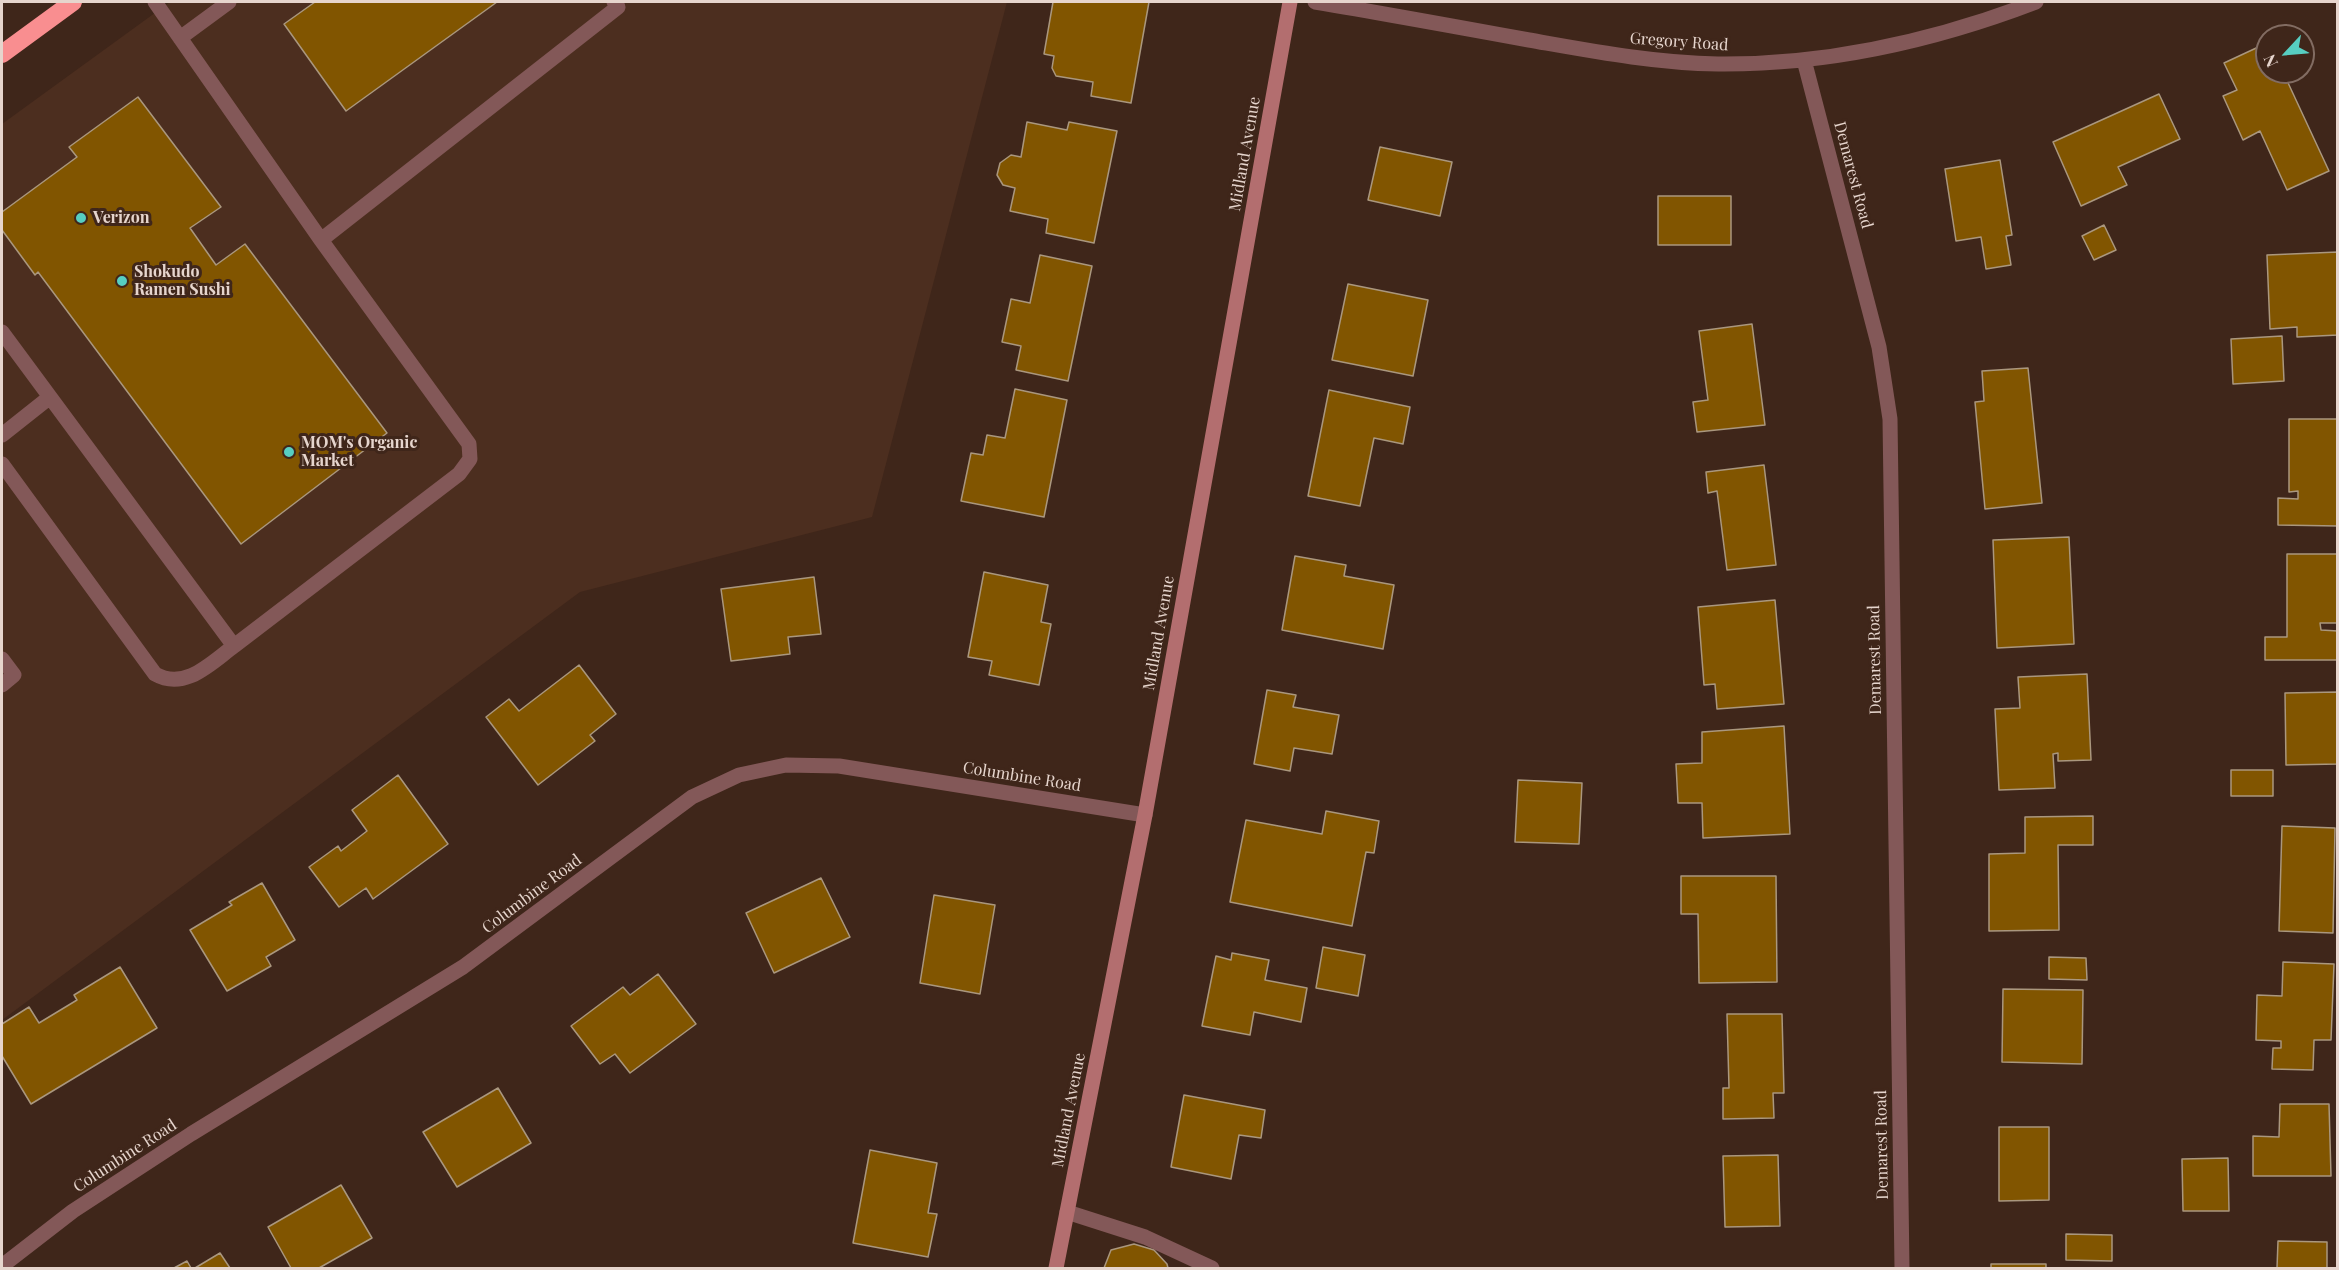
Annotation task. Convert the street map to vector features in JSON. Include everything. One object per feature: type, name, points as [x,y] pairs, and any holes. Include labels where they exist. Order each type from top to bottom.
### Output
[{"type":"highway","points":[[2,54],[73,2]]},
{"type":"street","points":[[2,464],[155,674],[164,679],[186,678],[196,674],[459,474],[470,459],[469,444],[321,240],[155,2]]},
{"type":"street","points":[[180,38],[229,2]]},
{"type":"street","points":[[321,240],[618,8],[614,2]]},
{"type":"street","name":"Midland Avenue","points":[[1056,1269],[1145,815],[1290,2]]},
{"type":"street","name":"Gregory Road","points":[[1315,2],[1633,58],[1718,64],[1804,60],[1900,45],[1981,23],[2036,2]]},
{"type":"street","name":"Demarest Road","points":[[1804,60],[1879,347],[1890,419],[1902,1269]]},
{"type":"street","points":[[2,332],[234,646]]},
{"type":"street","points":[[2,435],[50,397]]},
{"type":"street","points":[[2,659],[14,675],[2,685]]},
{"type":"street","name":"Columbine Road","points":[[2,1266],[73,1211],[181,1141],[463,968],[692,797],[739,776],[786,765],[839,766],[1145,815]]},
{"type":"street","points":[[1067,1212],[1145,1237],[1212,1269]]},
{"type":"shaded area","points":[[170,2],[1007,2],[872,517],[580,592],[2,1020],[2,124]]},
{"type":"building","points":[[315,2],[497,2],[346,111],[284,24]]},
{"type":"building","points":[[1053,2],[1149,2],[1131,103],[1091,96],[1093,82],[1056,76],[1052,68],[1054,56],[1044,54]]},
{"type":"building","points":[[2255,49],[2255,84],[2289,84],[2329,171],[2287,190],[2260,131],[2243,140],[2223,96],[2237,90],[2224,63]]},
{"type":"building","points":[[2159,94],[2180,139],[2118,167],[2127,185],[2081,206],[2053,142]]},
{"type":"building","points":[[138,97],[221,207],[190,228],[216,265],[245,244],[387,433],[241,544],[38,272],[35,275],[2,230],[2,212],[77,157],[69,147]]},
{"type":"building","points":[[1027,122],[1067,130],[1069,122],[1117,131],[1094,243],[1046,233],[1048,219],[1010,211],[1015,188],[1003,185],[997,175],[1000,163],[1011,155],[1021,157]]},
{"type":"building","points":[[1380,147],[1452,162],[1440,216],[1368,200]]},
{"type":"building","points":[[2000,160],[2012,235],[2006,236],[2011,265],[1986,269],[1981,237],[1956,241],[1945,169]]},
{"type":"building","points":[[1658,196],[1731,196],[1731,245],[1658,245]]},
{"type":"building","points":[[2104,225],[2116,250],[2094,260],[2082,236]]},
{"type":"building","points":[[2338,252],[2338,335],[2297,337],[2297,327],[2270,329],[2267,255]]},
{"type":"building","points":[[1040,255],[1092,266],[1068,381],[1016,370],[1021,346],[1002,342],[1011,299],[1030,303]]},
{"type":"building","points":[[1348,284],[1428,300],[1413,376],[1332,360]]},
{"type":"building","points":[[1752,324],[1765,425],[1697,432],[1693,402],[1708,400],[1699,331]]},
{"type":"building","points":[[2282,336],[2284,381],[2233,384],[2231,339]]},
{"type":"building","points":[[2028,368],[2042,503],[1985,509],[1975,402],[1984,401],[1982,371]]},
{"type":"building","points":[[1015,389],[1067,400],[1044,517],[961,501],[971,453],[983,455],[987,435],[1005,438]]},
{"type":"building","points":[[1329,390],[1410,407],[1403,444],[1374,438],[1360,506],[1308,496]]},
{"type":"building","points":[[2289,419],[2338,419],[2338,526],[2278,525],[2278,498],[2298,499],[2298,491],[2289,492]]},
{"type":"building","points":[[1764,465],[1776,565],[1727,570],[1717,491],[1708,493],[1706,472]]},
{"type":"building","points":[[2069,537],[2074,644],[1997,648],[1993,540]]},
{"type":"building","points":[[2287,554],[2338,554],[2338,623],[2320,623],[2321,630],[2338,631],[2338,660],[2265,660],[2265,637],[2287,637]]},
{"type":"building","points":[[1295,556],[1346,565],[1344,576],[1394,585],[1383,649],[1282,630]]},
{"type":"building","points":[[984,572],[1048,585],[1041,622],[1051,624],[1039,685],[989,675],[992,661],[968,657]]},
{"type":"building","points":[[814,577],[821,634],[788,637],[790,654],[731,661],[721,589]]},
{"type":"building","points":[[1775,600],[1784,704],[1717,709],[1715,684],[1704,685],[1698,607]]},
{"type":"building","points":[[579,665],[616,714],[590,735],[595,741],[538,785],[486,717],[509,699],[519,711]]},
{"type":"building","points":[[2087,674],[2091,760],[2058,761],[2058,753],[2053,754],[2055,788],[1999,790],[1995,709],[2020,708],[2018,677]]},
{"type":"building","points":[[1267,690],[1296,695],[1293,707],[1339,715],[1332,754],[1294,748],[1290,771],[1254,764]]},
{"type":"building","points":[[2338,692],[2338,764],[2286,765],[2285,693]]},
{"type":"building","points":[[1784,726],[1790,834],[1703,838],[1702,803],[1678,803],[1676,764],[1702,763],[1702,732]]},
{"type":"building","points":[[2231,770],[2273,770],[2273,796],[2231,796]]},
{"type":"building","points":[[398,775],[448,844],[373,899],[366,888],[339,907],[309,867],[338,846],[341,851],[367,831],[352,810]]},
{"type":"building","points":[[1518,780],[1582,783],[1579,844],[1515,842]]},
{"type":"building","points":[[1326,811],[1379,821],[1374,853],[1366,852],[1352,926],[1230,902],[1246,820],[1322,834]]},
{"type":"building","points":[[2093,816],[2093,845],[2058,845],[2059,930],[1989,931],[1989,854],[2025,853],[2025,817]]},
{"type":"building","points":[[2282,826],[2335,828],[2333,933],[2279,931]]},
{"type":"building","points":[[1681,876],[1776,876],[1777,982],[1699,983],[1698,914],[1681,914]]},
{"type":"building","points":[[821,878],[850,937],[774,973],[746,913]]},
{"type":"building","points":[[262,883],[295,940],[266,957],[271,966],[227,991],[190,930],[232,905],[229,902]]},
{"type":"building","points":[[934,895],[995,905],[980,994],[920,983]]},
{"type":"building","points":[[1323,947],[1365,955],[1358,996],[1316,988]]},
{"type":"building","points":[[1232,953],[1269,960],[1265,980],[1307,988],[1301,1022],[1254,1012],[1250,1035],[1202,1026],[1216,956],[1231,960]]},
{"type":"building","points":[[2049,957],[2086,958],[2087,980],[2049,979]]},
{"type":"building","points":[[2283,962],[2334,964],[2331,1040],[2314,1040],[2313,1070],[2272,1069],[2273,1048],[2281,1048],[2281,1041],[2256,1040],[2257,995],[2282,996]]},
{"type":"building","points":[[120,967],[157,1028],[31,1104],[2,1056],[2,1024],[29,1007],[39,1023],[77,1000],[74,995]]},
{"type":"building","points":[[658,974],[696,1024],[630,1073],[615,1054],[600,1064],[571,1026],[623,987],[630,995]]},
{"type":"building","points":[[2003,989],[2083,990],[2082,1064],[2002,1062]]},
{"type":"building","points":[[1727,1014],[1782,1014],[1784,1093],[1773,1093],[1774,1118],[1723,1119],[1723,1088],[1729,1088]]},
{"type":"building","points":[[498,1088],[531,1143],[457,1187],[423,1132]]},
{"type":"building","points":[[1184,1095],[1265,1110],[1261,1138],[1239,1135],[1231,1179],[1171,1167]]},
{"type":"building","points":[[2280,1104],[2329,1104],[2331,1176],[2253,1176],[2253,1136],[2279,1137]]},
{"type":"building","points":[[1999,1127],[2049,1127],[2049,1200],[1999,1201]]},
{"type":"building","points":[[870,1150],[937,1163],[928,1213],[937,1214],[928,1257],[853,1243]]},
{"type":"building","points":[[1778,1155],[1780,1226],[1725,1227],[1723,1156]]},
{"type":"building","points":[[2228,1158],[2229,1211],[2183,1211],[2182,1159]]},
{"type":"building","points":[[341,1185],[372,1238],[319,1268],[291,1268],[268,1227]]},
{"type":"building","points":[[2066,1234],[2112,1235],[2112,1261],[2066,1260]]},
{"type":"building","points":[[2278,1241],[2327,1242],[2327,1268],[2277,1268]]},
{"type":"building","points":[[1134,1244],[1154,1250],[1168,1268],[1104,1268],[1111,1250]]},
{"type":"building","points":[[220,1253],[230,1268],[195,1268]]},
{"type":"building","points":[[187,1261],[191,1268],[174,1268]]},
{"type":"building","points":[[1991,1264],[2046,1264],[2046,1268],[1991,1268]]},
{"type":"place","name":"Verizon","points":[[81,218]]},
{"type":"place","name":"Shokudo Ramen Sushi","points":[[122,281]]},
{"type":"place","name":"MOM's Organic Market","points":[[289,452]]}]
